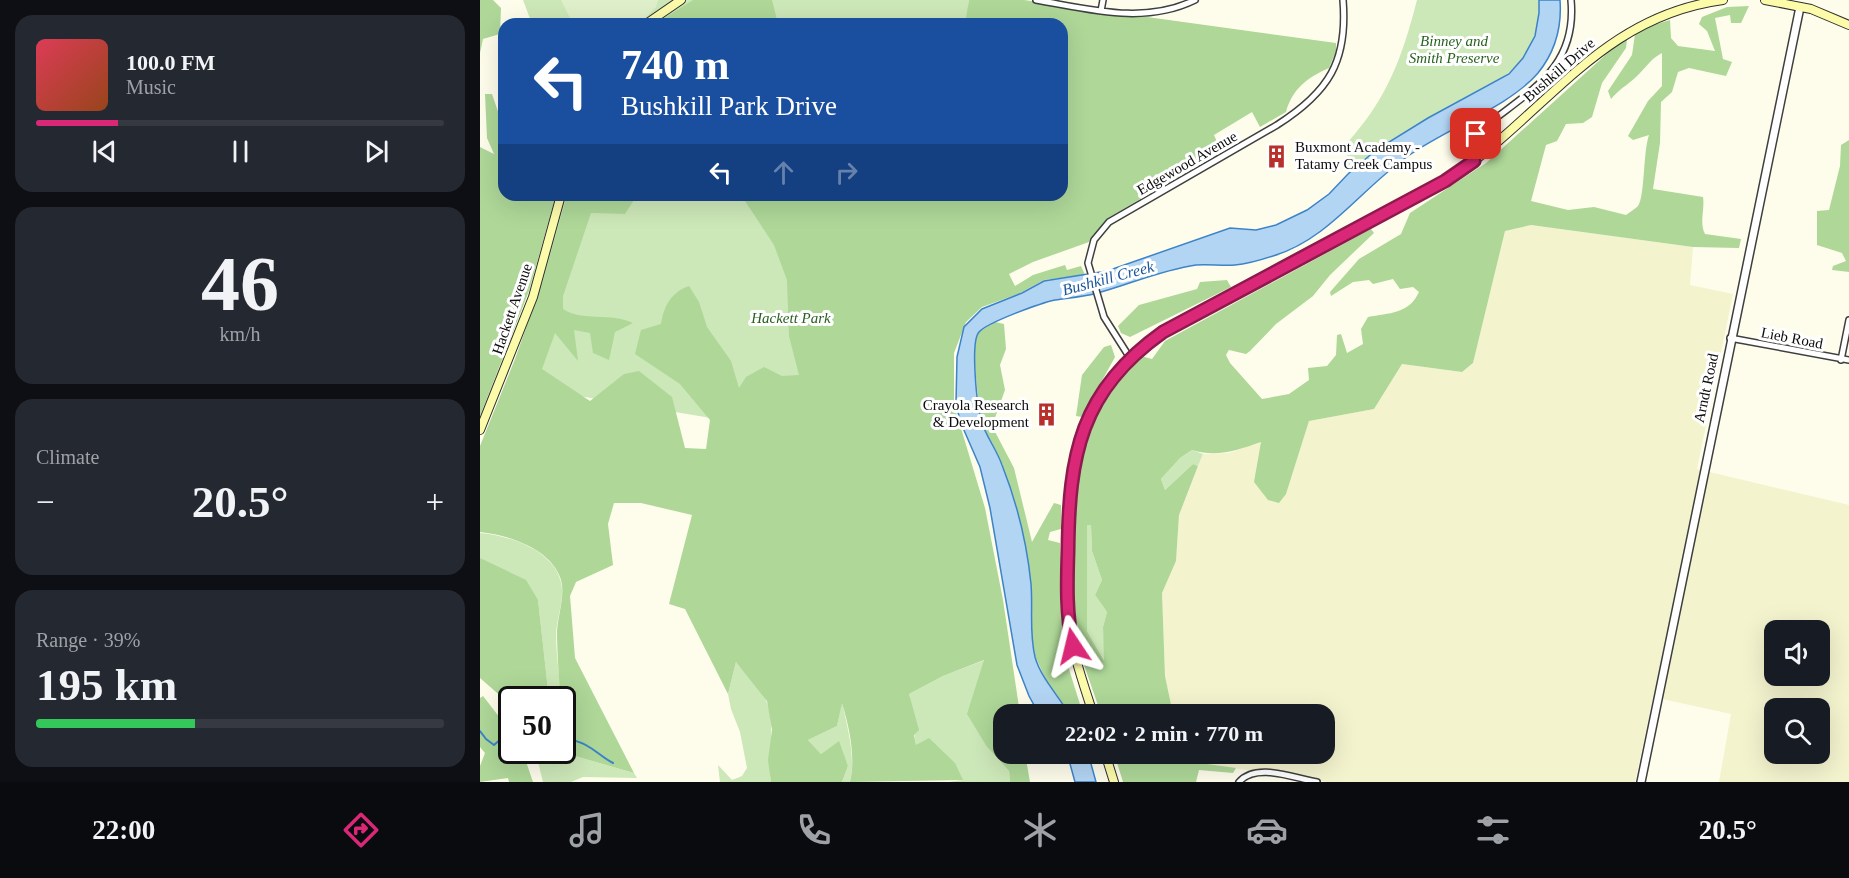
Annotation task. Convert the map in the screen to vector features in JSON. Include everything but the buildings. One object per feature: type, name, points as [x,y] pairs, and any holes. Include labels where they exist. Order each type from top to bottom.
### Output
[{"type":"main road","points":[[655,18],[681,0]]},
{"type":"main road","name":"Bushkill Drive","points":[[1090,704],[1073,646],[1068,618],[1068,495],[1076,451],[1086,423],[1105,388],[1130,358],[1168,329],[1424,194],[1474,161],[1599,52],[1633,28],[1678,9],[1723,0]]},
{"type":"main road","points":[[1765,0],[1801,3],[1849,25]]},
{"type":"main road","name":"Hackett Avenue","points":[[480,430],[533,297],[559,201]]},
{"type":"main road","points":[[1108,764],[1114,782]]},
{"type":"street","points":[[1036,0],[1101,11],[1161,13],[1195,0]]},
{"type":"street","points":[[1101,11],[1103,0]]},
{"type":"street","name":"Edgewood Avenue","points":[[1130,358],[1107,324],[1099,300],[1088,263],[1094,240],[1109,222],[1285,120],[1319,90],[1330,75],[1342,47],[1345,30],[1342,0]]},
{"type":"street","points":[[1474,161],[1470,147],[1472,138],[1533,91],[1559,59],[1570,28],[1571,0]]},
{"type":"street","name":"Arndt Road","points":[[1641,782],[1730,338],[1801,3]]},
{"type":"street","points":[[1841,360],[1849,320]]},
{"type":"street","name":"Lieb Road","points":[[1730,338],[1849,360]]},
{"type":"street","points":[[1239,782],[1251,772],[1262,772],[1317,782]]},
{"type":"green space","points":[[480,0],[493,0],[501,8],[501,18],[498,18],[498,35],[483,39],[480,53]]},
{"type":"green space","points":[[523,0],[969,0],[968,7],[974,18],[530,18]]},
{"type":"green space","points":[[561,0],[658,0],[656,7],[645,18],[570,18]]},
{"type":"green space","points":[[693,0],[772,0],[776,18],[664,18]]},
{"type":"green space","points":[[969,0],[1024,0],[1336,43],[1336,51],[1329,68],[1314,75],[1297,90],[1286,112],[1260,127],[1252,112],[1214,135],[1221,151],[1108,218],[1089,242],[1033,262],[1009,274],[1015,286],[1033,275],[1065,265],[1067,270],[1081,266],[1085,275],[1044,280],[1018,294],[982,307],[966,322],[954,353],[954,405],[985,508],[1003,600],[1019,704],[993,704],[993,754],[967,714],[984,660],[943,676],[909,694],[919,730],[914,735],[916,745],[929,738],[955,763],[963,780],[850,782],[852,752],[842,703],[837,726],[808,740],[821,754],[839,741],[848,766],[842,782],[771,782],[768,760],[772,730],[767,701],[736,662],[728,694],[685,609],[669,604],[692,515],[641,503],[614,503],[608,524],[613,565],[576,582],[570,596],[575,658],[634,773],[576,756],[576,686],[559,686],[557,630],[562,599],[560,577],[555,567],[537,551],[503,536],[480,532],[480,446],[515,359],[543,280],[565,201],[633,201],[625,214],[591,213],[563,296],[563,309],[571,313],[615,318],[633,323],[615,332],[609,360],[593,353],[590,333],[574,330],[578,361],[555,333],[542,369],[590,401],[624,374],[639,371],[672,397],[685,448],[706,449],[710,420],[680,384],[635,354],[641,330],[661,324],[670,300],[689,286],[699,302],[707,327],[731,361],[739,388],[746,377],[764,367],[782,376],[799,375],[789,336],[787,280],[774,245],[745,201],[1068,201],[1068,18],[966,18]]},
{"type":"green space","name":"Binney and Smith Preserve","points":[[1417,0],[1539,0],[1539,25],[1532,45],[1521,62],[1505,76],[1407,130],[1348,174],[1347,143],[1361,127],[1383,94],[1399,59]]},
{"type":"green space","points":[[1749,6],[1741,23],[1731,23],[1730,15],[1715,18],[1723,59],[1732,62],[1726,76],[1689,68],[1678,72],[1672,92],[1661,102],[1660,143],[1653,189],[1703,197],[1702,225],[1705,234],[1741,239],[1739,248],[1693,247],[1531,225],[1505,231],[1473,363],[1462,372],[1402,364],[1374,409],[1309,421],[1286,494],[1279,503],[1268,500],[1254,482],[1261,442],[1219,453],[1192,450],[1180,458],[1161,479],[1165,490],[1193,464],[1198,466],[1179,515],[1176,561],[1162,593],[1165,676],[1171,704],[1098,704],[1074,636],[1071,573],[1080,462],[1098,413],[1123,375],[1141,356],[1152,359],[1165,341],[1371,229],[1374,233],[1330,275],[1313,296],[1276,324],[1250,351],[1246,354],[1229,350],[1226,355],[1230,363],[1262,399],[1289,394],[1309,380],[1308,368],[1327,366],[1336,355],[1337,335],[1341,334],[1347,353],[1363,344],[1361,329],[1368,317],[1404,309],[1410,305],[1419,292],[1413,287],[1400,289],[1393,279],[1373,284],[1369,280],[1353,282],[1331,296],[1330,292],[1359,259],[1401,234],[1410,213],[1486,163],[1622,40],[1627,40],[1626,48],[1602,83],[1592,117],[1583,123],[1566,124],[1557,141],[1546,145],[1531,201],[1568,210],[1594,207],[1626,215],[1638,206],[1640,201],[1649,135],[1633,140],[1628,136],[1648,101],[1662,86],[1662,53],[1611,99],[1608,91],[1632,55],[1635,34],[1640,29],[1670,20],[1671,38],[1678,46],[1715,51],[1707,31],[1699,24],[1702,17],[1727,7]],"holes":[[[1087,525],[1091,525],[1092,551],[1102,580],[1095,595],[1107,612],[1103,627],[1104,660],[1087,631]]]},
{"type":"green space","points":[[485,94],[492,94],[498,112],[498,201],[554,201],[529,291],[480,416],[480,147],[494,154],[487,138]]},
{"type":"green space","points":[[1849,140],[1849,272],[1832,270],[1833,266],[1846,261],[1842,253],[1817,245],[1817,211],[1829,210],[1840,166],[1841,145]]},
{"type":"green space","name":"Hackett Park","points":[[559,201],[942,201],[904,376],[723,420],[513,385],[527,343],[533,297]]},
{"type":"green space","points":[[1531,225],[1693,247],[1690,285],[1733,294],[1697,469],[1849,505],[1849,782],[1719,782],[1731,714],[1653,697],[1635,782],[1327,782],[1207,764],[1335,764],[1335,704],[1171,704],[1165,676],[1162,593],[1176,561],[1179,515],[1203,454],[1229,453],[1261,442],[1286,494],[1309,421],[1374,409],[1402,364],[1462,372],[1473,363],[1505,231]]},
{"type":"green space","points":[[1227,280],[1231,287],[1130,337],[1121,333],[1118,326],[1139,305],[1197,289],[1200,282]]},
{"type":"green space","points":[[995,322],[1004,324],[1006,349],[1000,365],[1005,390],[992,426],[1014,468],[1032,542],[1054,503],[1061,505],[1061,529],[1050,532],[1048,540],[1060,543],[1063,628],[1068,666],[1080,704],[1062,704],[1046,680],[1035,656],[1029,616],[1032,594],[1025,545],[1002,463],[980,420],[973,344],[979,332]]},
{"type":"green space","points":[[1111,345],[1115,357],[1082,417],[1076,416],[1082,375],[1104,347]]},
{"type":"green space","points":[[1192,450],[1203,454],[1198,466],[1193,464],[1165,490],[1161,479],[1180,458]]},
{"type":"green space","points":[[1087,525],[1091,525],[1092,551],[1102,580],[1095,595],[1107,612],[1103,627],[1105,661],[1087,631]]},
{"type":"green space","points":[[480,533],[491,534],[527,546],[548,559],[555,568],[562,586],[556,634],[560,686],[548,686],[538,600],[480,558]]},
{"type":"green space","points":[[480,558],[526,580],[538,600],[548,686],[498,686],[498,694],[480,678]]},
{"type":"green space","points":[[985,660],[978,684],[987,747],[993,754],[993,764],[1003,764],[1009,771],[1010,782],[949,782],[963,780],[916,746],[909,694],[943,676]]},
{"type":"green space","points":[[736,662],[758,687],[770,713],[771,782],[720,782],[718,765],[732,780],[742,776],[747,768],[740,732],[728,694]]},
{"type":"green space","points":[[483,696],[498,715],[498,764],[527,764],[533,782],[509,782],[508,778],[480,782],[480,766],[485,753],[480,747],[480,698]]},
{"type":"green space","points":[[842,701],[852,762],[850,782],[842,782],[848,766],[838,742],[821,754],[808,740],[837,726]]},
{"type":"green space","points":[[576,756],[634,773],[637,778],[583,777],[571,782],[543,782],[538,764],[576,764]]},
{"type":"green space","points":[[1003,764],[1027,764],[1030,782],[1010,782],[1009,771]]},
{"type":"green space","points":[[1117,764],[1207,764],[1236,768],[1233,773],[1199,770],[1196,782],[1123,782]]},
{"type":"water","name":"Bushkill Creek","points":[[1539,0],[1560,0],[1558,29],[1553,48],[1544,65],[1526,85],[1512,96],[1411,154],[1329,225],[1293,248],[1254,262],[1183,267],[1094,294],[1055,300],[1003,318],[979,332],[976,338],[975,360],[979,412],[983,426],[1000,459],[1021,524],[1031,584],[1035,657],[1045,679],[1062,704],[1033,704],[1017,665],[990,508],[980,467],[960,421],[956,403],[957,357],[964,327],[982,309],[1022,293],[1044,281],[1107,271],[1230,228],[1256,230],[1276,225],[1307,210],[1329,194],[1376,150],[1428,118],[1509,74],[1523,58],[1535,36]]},
{"type":"water","points":[[1070,764],[1091,764],[1096,782],[1075,782]]},
{"type":"waterway","points":[[480,731],[494,745],[498,741]]},
{"type":"waterway","points":[[576,741],[586,745],[613,763]]},
{"type":"place","name":"Buxmont Academy - Tatamy Creek Campus","points":[[1277,156]]},
{"type":"place","name":"Crayola Research & Development","points":[[1047,414]]},
{"type":"route","points":[[1073,646],[1067,608],[1068,495],[1076,451],[1086,423],[1113,377],[1134,354],[1163,332],[1445,181],[1474,161],[1470,152],[1470,144],[1476,134]]}]
